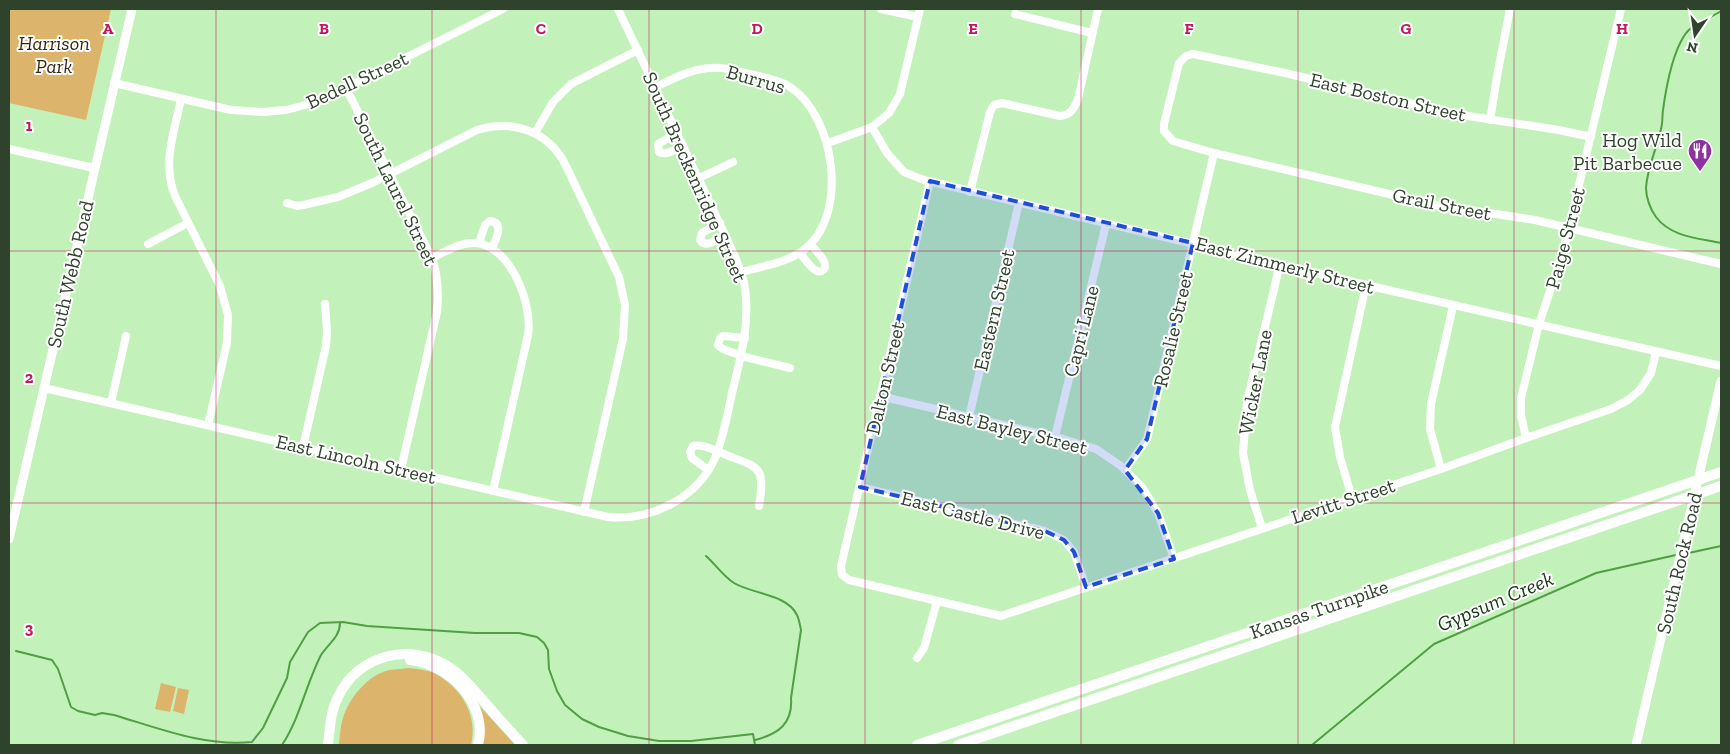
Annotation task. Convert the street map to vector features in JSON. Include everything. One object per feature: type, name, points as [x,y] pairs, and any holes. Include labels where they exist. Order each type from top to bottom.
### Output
[{"type":"highway","name":"Kansas Turnpike","points":[[917,745],[1718,473]]},
{"type":"highway","name":"Kansas Turnpike","points":[[958,745],[1717,488]]},
{"type":"highway","points":[[328,745],[334,707],[338,695],[355,674],[381,658],[400,654],[412,654],[425,655],[438,660],[461,676],[523,745]]},
{"type":"highway","points":[[334,745],[341,706],[346,693],[354,683],[382,664],[406,660],[419,661],[442,670],[462,688],[475,707],[480,727],[478,745]]},
{"type":"main road","name":"South Webb Road","points":[[9,539],[132,9]]},
{"type":"main road","name":"South Rock Road","points":[[1636,745],[1721,382]]},
{"type":"street","name":"Bedell Street","points":[[114,83],[241,111],[274,112],[309,104],[346,88],[503,9]]},
{"type":"street","name":"South Breckenridge Street","points":[[618,9],[742,272],[747,303],[745,338],[717,452],[708,470],[692,489],[668,506]]},
{"type":"street","points":[[828,143],[872,127],[889,113],[900,94],[919,13],[881,9]]},
{"type":"street","points":[[970,192],[990,112],[994,105],[1002,104],[1060,116],[1072,112],[1078,99],[1098,9]]},
{"type":"street","points":[[1490,120],[1510,9]]},
{"type":"street","name":"Paige Street","points":[[1526,438],[1521,415],[1521,398],[1540,324],[1563,252],[1621,9]]},
{"type":"street","points":[[1015,14],[1092,33]]},
{"type":"street","points":[[535,133],[553,102],[572,84],[638,50]]},
{"type":"street","name":"East Boston Street","points":[[1166,134],[1164,124],[1179,63],[1186,56],[1200,54],[1455,114],[1559,130],[1591,137]]},
{"type":"street","name":"Burrus","points":[[656,87],[684,74],[703,68],[721,68],[769,79],[790,86],[807,101],[828,143],[832,172],[832,196],[822,229],[810,245],[800,253],[788,259],[742,272]]},
{"type":"street","name":"South Laurel Street","points":[[346,88],[432,258],[438,285],[437,310],[401,469]]},
{"type":"street","points":[[181,99],[171,142],[168,165],[172,189],[220,286],[228,314],[227,343],[208,425]]},
{"type":"street","points":[[287,203],[303,206],[338,197],[484,128],[514,126],[535,133],[550,144],[562,158],[619,277],[625,305],[623,339],[584,512]]},
{"type":"street","name":"East Zimmerly Street","points":[[872,127],[887,153],[904,172],[930,181],[1366,286],[1721,366]]},
{"type":"street","points":[[678,133],[658,144],[659,152],[663,154],[683,145]]},
{"type":"street","name":"Grail Street","points":[[1166,134],[1172,141],[1214,153],[1436,205],[1535,220],[1721,264]]},
{"type":"street","points":[[9,149],[94,168]]},
{"type":"street","name":"Rosalie Street","points":[[1125,470],[1147,439],[1214,153]]},
{"type":"street","points":[[699,178],[733,162]]},
{"type":"street","name":"Dalton Street","points":[[930,181],[841,568],[842,575],[849,580],[937,600]]},
{"type":"street","name":"Eastern Street","points":[[969,417],[1019,203]]},
{"type":"street","points":[[479,243],[486,224],[490,221],[495,222],[499,229],[492,248]]},
{"type":"street","points":[[148,244],[188,223]]},
{"type":"street","points":[[720,224],[702,233],[700,240],[706,244],[725,235]]},
{"type":"street","name":"Capri Lane","points":[[1055,437],[1106,224]]},
{"type":"street","points":[[432,258],[461,244],[479,243],[492,248],[505,259],[526,302],[529,322],[528,335],[493,490]]},
{"type":"street","points":[[800,253],[815,270],[818,272],[822,271],[825,268],[825,263],[810,245]]},
{"type":"street","name":"Wicker Lane","points":[[1262,528],[1250,490],[1242,452],[1247,402],[1280,264]]},
{"type":"street","points":[[1352,498],[1340,457],[1336,427],[1366,286]]},
{"type":"street","points":[[303,447],[326,346],[325,304]]},
{"type":"street","points":[[1441,469],[1430,429],[1431,404],[1453,306]]},
{"type":"street","points":[[112,403],[126,336]]},
{"type":"street","points":[[745,338],[724,336],[718,342],[722,349],[736,352],[741,356],[790,368]]},
{"type":"street","name":"Levitt Street","points":[[937,600],[1001,616],[1441,469],[1611,409],[1628,400],[1640,390],[1651,373],[1656,352]]},
{"type":"street","name":"East Lincoln Street","points":[[44,388],[608,517],[628,518],[644,515],[668,506]]},
{"type":"street","name":"East Bayley Street","points":[[880,396],[1055,437],[1096,449],[1125,470],[1142,487],[1158,513],[1174,558]]},
{"type":"street","points":[[708,470],[691,456],[690,449],[693,446],[698,445],[750,463],[759,472],[763,484],[759,506]]},
{"type":"street","name":"East Castle Drive","points":[[860,487],[1045,531],[1064,540],[1074,552],[1086,587]]},
{"type":"street","points":[[916,658],[924,648],[937,600]]},
{"type":"highlighted area","points":[[930,181],[1193,243],[1147,439],[1125,470],[1158,513],[1174,559],[1086,587],[1074,552],[1064,540],[1045,531],[860,487]]},
{"type":"green space","name":"Harrison Park","points":[[9,9],[111,9],[86,120],[9,103]]},
{"type":"green space","points":[[409,668],[436,674],[448,682],[462,697],[467,706],[472,725],[471,745],[339,745],[343,718],[360,688],[381,673],[389,670]]},
{"type":"green space","points":[[161,683],[176,687],[170,712],[155,709]]},
{"type":"green space","points":[[178,688],[189,690],[184,714],[173,711]]},
{"type":"green space","points":[[475,701],[515,745],[482,745]]},
{"type":"waterway","points":[[1721,11],[1691,28],[1684,36],[1676,52],[1664,101],[1662,126],[1648,173],[1646,188],[1650,207],[1662,224],[1685,236],[1721,243]]},
{"type":"waterway","name":"Gypsum Creek","points":[[1684,554],[1721,546]]},
{"type":"waterway","name":"Gypsum Creek","points":[[1312,745],[1434,644],[1596,573],[1676,555]]},
{"type":"waterway","points":[[706,556],[734,583],[785,603],[792,608],[799,620],[801,630],[791,707],[787,721],[771,735],[755,740]]},
{"type":"waterway","points":[[16,651],[52,660],[58,669],[71,707],[78,711],[95,715],[102,713],[114,715],[165,731],[199,739],[234,743],[252,742],[263,728],[287,678],[290,662],[308,632],[320,623],[343,622],[367,626],[475,633],[519,633],[537,637],[544,643],[548,650],[549,669],[557,691],[565,705],[582,719],[599,727],[628,736],[659,741],[691,741],[753,734],[755,745]]},
{"type":"waterway","points":[[282,745],[294,724],[321,655],[336,636],[340,623]]},
{"type":"place","name":"Hog Wild Pit Barbecue","points":[[1700,172]]}]
